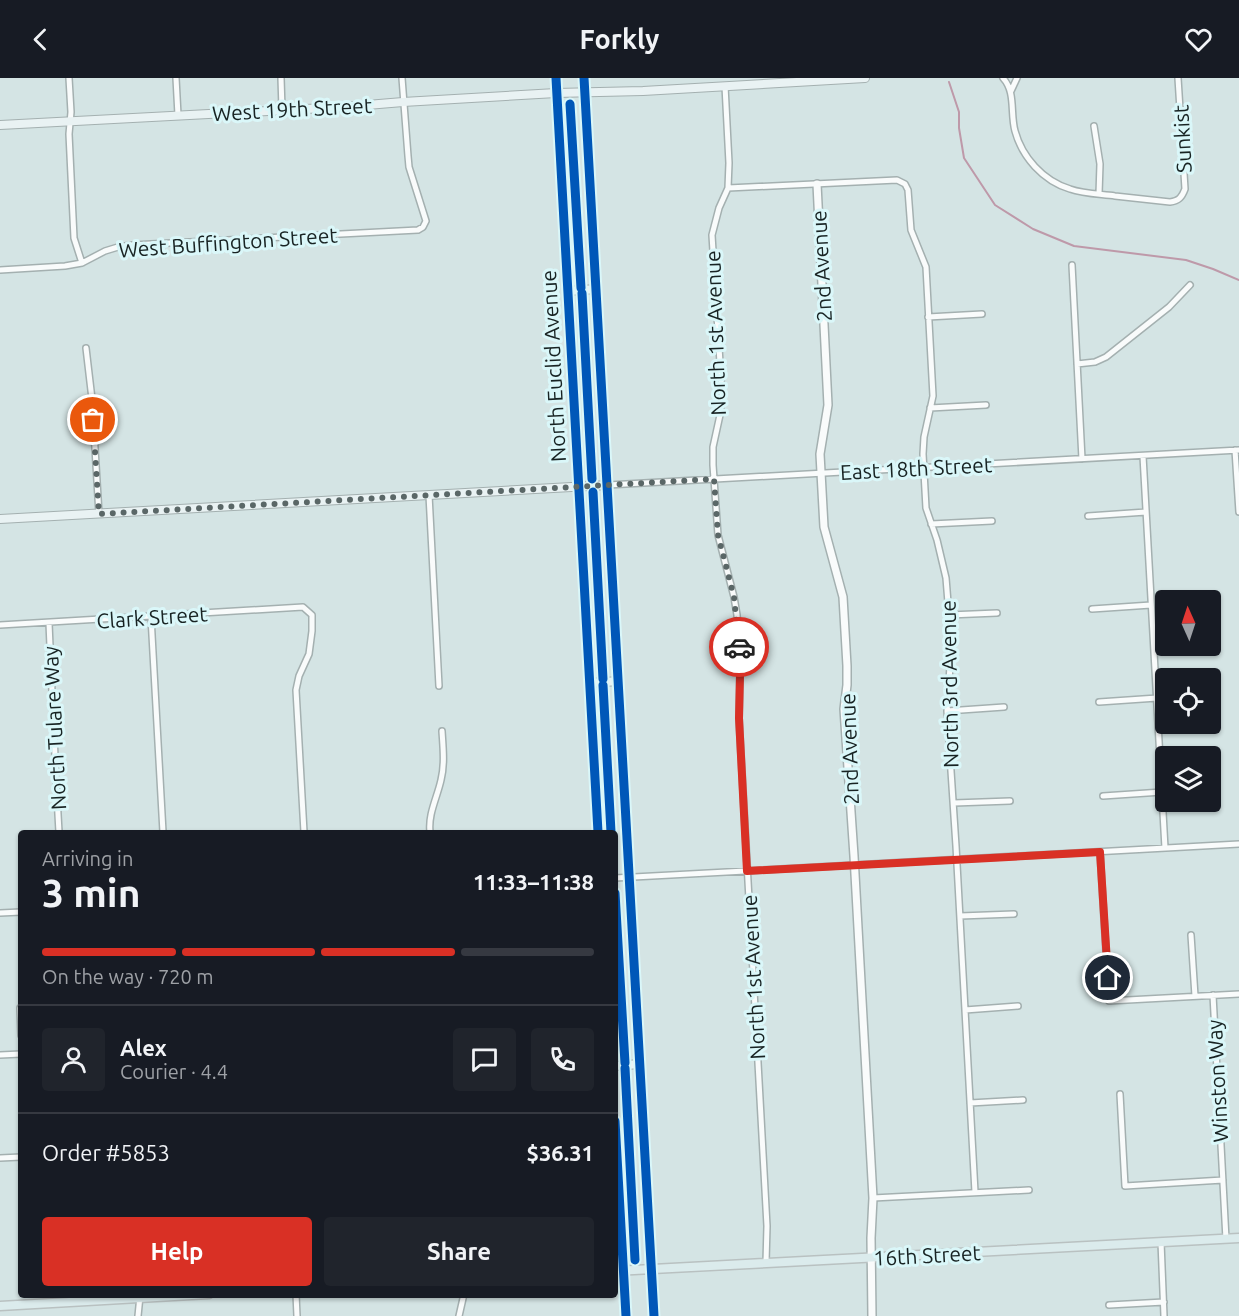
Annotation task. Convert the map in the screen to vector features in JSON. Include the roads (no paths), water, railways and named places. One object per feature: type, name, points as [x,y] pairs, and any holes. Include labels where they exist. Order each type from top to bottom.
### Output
[{"type":"main road","name":"North Euclid Avenue","points":[[556,78],[598,830]]},
{"type":"main road","points":[[584,78],[654,1316]]},
{"type":"main road","name":"West 19th Street","points":[[0,125],[865,78]]},
{"type":"main road","points":[[568,291],[597,289]]},
{"type":"main road","name":"East 18th Street","points":[[0,519],[608,485]]},
{"type":"main road","points":[[589,683],[619,681]]},
{"type":"main road","points":[[618,1066],[639,1064]]},
{"type":"main road","points":[[618,1234],[619,1271],[626,1316]]},
{"type":"main road","name":"16th Street","points":[[619,1271],[1239,1238]]},
{"type":"main road","points":[[0,1306],[112,1298]]},
{"type":"street","points":[[69,78],[74,238],[82,263]]},
{"type":"street","points":[[176,78],[178,115]]},
{"type":"street","points":[[281,78],[282,109]]},
{"type":"street","points":[[402,78],[403,102]]},
{"type":"street","points":[[1003,78],[1011,91],[1016,136],[1035,166],[1050,179],[1068,189],[1099,194],[1100,164],[1094,126]]},
{"type":"street","points":[[1011,91],[1017,78]]},
{"type":"street","name":"Sunkist","points":[[1099,194],[1170,202],[1180,199],[1185,189],[1178,78]]},
{"type":"street","name":"North 1st Avenue","points":[[725,86],[728,188],[719,208],[712,235],[722,395],[713,447],[714,479],[718,535],[734,597],[740,675],[739,718],[767,1226],[766,1262]]},
{"type":"street","name":"West Buffington Street","points":[[0,270],[82,263],[105,251],[132,245],[418,230],[426,221],[410,167],[403,102]]},
{"type":"street","name":"North 3rd Avenue","points":[[817,184],[897,180],[905,183],[908,190],[911,230],[926,267],[933,396],[924,437],[926,508],[946,578],[949,615],[950,666],[947,711],[975,1192]]},
{"type":"street","points":[[728,188],[817,184]]},
{"type":"street","name":"2nd Avenue","points":[[817,184],[828,405],[820,454],[824,527],[843,597],[847,666],[844,709],[873,1198],[872,1316]]},
{"type":"street","points":[[1072,265],[1082,459]]},
{"type":"street","points":[[1077,364],[1095,362],[1106,357],[1169,307],[1190,285]]},
{"type":"street","points":[[928,317],[982,314]]},
{"type":"street","points":[[86,348],[92,399],[99,514]]},
{"type":"street","points":[[930,408],[986,405]]},
{"type":"street","points":[[1237,450],[1239,512]]},
{"type":"street","name":"East 18th Street","points":[[608,485],[1237,450]]},
{"type":"street","points":[[1143,456],[1155,668]]},
{"type":"street","points":[[429,495],[439,686]]},
{"type":"street","points":[[1088,516],[1146,512]]},
{"type":"street","points":[[931,524],[992,521]]},
{"type":"street","points":[[1092,609],[1151,605]]},
{"type":"street","name":"Clark Street","points":[[0,625],[303,607],[312,615],[309,654],[299,676],[296,690],[304,830]]},
{"type":"street","points":[[949,615],[997,613]]},
{"type":"street","points":[[151,617],[163,830]]},
{"type":"street","name":"North Tulare Way","points":[[49,623],[59,830]]},
{"type":"street","points":[[1099,702],[1155,699]]},
{"type":"street","points":[[947,711],[1004,707]]},
{"type":"street","points":[[429,830],[442,772],[442,731]]},
{"type":"street","points":[[1103,796],[1155,792]]},
{"type":"street","points":[[954,803],[1010,801]]},
{"type":"street","points":[[1163,812],[1165,848]]},
{"type":"street","points":[[618,878],[1239,844]]},
{"type":"street","points":[[1100,852],[1109,1001],[1239,994]]},
{"type":"street","points":[[0,913],[18,912]]},
{"type":"street","points":[[960,916],[1014,914]]},
{"type":"street","points":[[1191,935],[1195,996]]},
{"type":"street","name":"Winston Way","points":[[1212,995],[1226,1239]]},
{"type":"street","points":[[965,1010],[1018,1006]]},
{"type":"street","points":[[0,1055],[18,1054]]},
{"type":"street","points":[[1120,1094],[1125,1186],[1223,1180]]},
{"type":"street","points":[[970,1103],[1023,1100]]},
{"type":"street","points":[[0,1158],[18,1157]]},
{"type":"street","points":[[873,1198],[1029,1190]]},
{"type":"street","points":[[1161,1242],[1164,1316]]},
{"type":"street","points":[[138,1316],[140,1298]]},
{"type":"street","points":[[296,1298],[297,1316]]},
{"type":"street","points":[[459,1316],[463,1298]]},
{"type":"street","points":[[1109,1305],[1164,1302]]},
{"type":"waterway","points":[[949,82],[959,112],[964,158],[995,205],[1033,229],[1074,246],[1186,260],[1239,280]]}]
